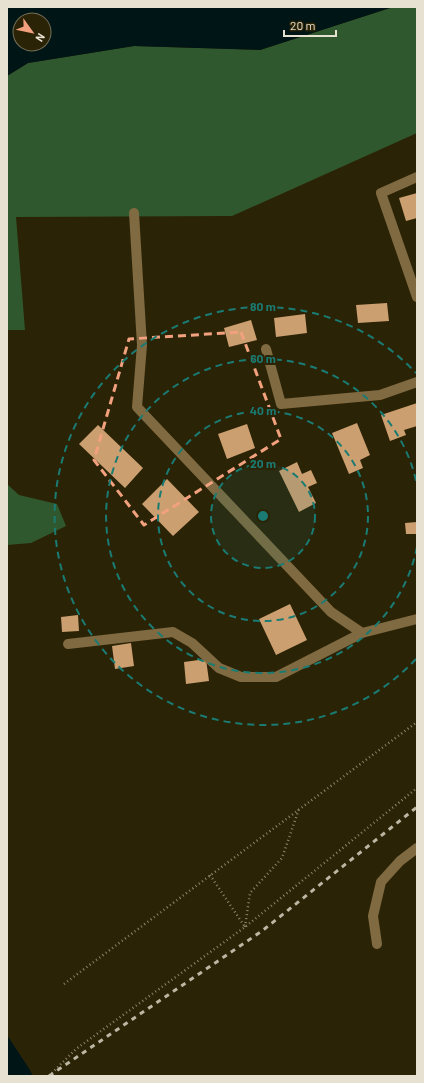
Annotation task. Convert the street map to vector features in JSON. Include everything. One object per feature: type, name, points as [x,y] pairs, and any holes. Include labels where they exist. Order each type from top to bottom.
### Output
[{"type":"street","points":[[417,177],[381,193],[417,298]]},
{"type":"street","points":[[134,213],[142,345],[137,407],[331,612],[362,632]]},
{"type":"street","points":[[266,349],[281,404],[380,395],[417,382]]},
{"type":"street","points":[[68,644],[173,632],[192,643],[219,668],[241,677],[276,676],[362,632],[417,619]]},
{"type":"street","points":[[377,944],[373,916],[381,882],[400,861],[417,848]]},
{"type":"path","points":[[64,984],[299,808],[417,722]]},
{"type":"path","points":[[49,1076],[54,1073],[76,1049],[245,927],[417,788]]},
{"type":"path","points":[[245,927],[250,893],[282,858],[299,808]]},
{"type":"path","points":[[210,876],[245,927]]},
{"type":"highlighted area","points":[[241,332],[281,439],[144,525],[94,460],[129,339]]},
{"type":"green space","points":[[393,7],[417,7],[417,133],[232,216],[16,217],[25,330],[7,330],[7,76],[28,63],[134,46],[260,50]]},
{"type":"green space","points":[[7,484],[19,495],[57,504],[66,526],[31,543],[7,545]]},
{"type":"shaded area","points":[[7,7],[393,7],[260,50],[134,46],[28,63],[7,76]]},
{"type":"shaded area","points":[[7,1035],[30,1070],[33,1076],[7,1076]]},
{"type":"building","points":[[417,193],[417,218],[406,221],[399,198]]},
{"type":"building","points":[[387,303],[389,321],[358,323],[356,305]]},
{"type":"building","points":[[305,314],[307,333],[276,337],[274,318]]},
{"type":"building","points":[[251,320],[257,340],[229,347],[224,328]]},
{"type":"building","points":[[417,403],[417,426],[404,430],[406,435],[390,441],[381,415]]},
{"type":"building","points":[[357,423],[370,455],[360,460],[363,468],[349,474],[332,433]]},
{"type":"building","points":[[247,424],[255,448],[227,459],[218,434]]},
{"type":"building","points":[[98,425],[143,468],[125,488],[79,444]]},
{"type":"building","points":[[297,462],[302,474],[311,470],[317,483],[308,487],[316,503],[299,512],[279,471]]},
{"type":"building","points":[[167,479],[199,512],[173,536],[142,504]]},
{"type":"building","points":[[417,522],[417,534],[406,534],[405,523]]},
{"type":"building","points":[[290,604],[307,640],[276,655],[259,619]]},
{"type":"building","points":[[78,615],[79,631],[62,632],[61,617]]},
{"type":"building","points":[[131,643],[134,666],[115,669],[112,646]]},
{"type":"building","points":[[206,659],[209,681],[186,684],[184,662]]},
{"type":"railway","points":[[49,1076],[262,931],[417,807]]}]
